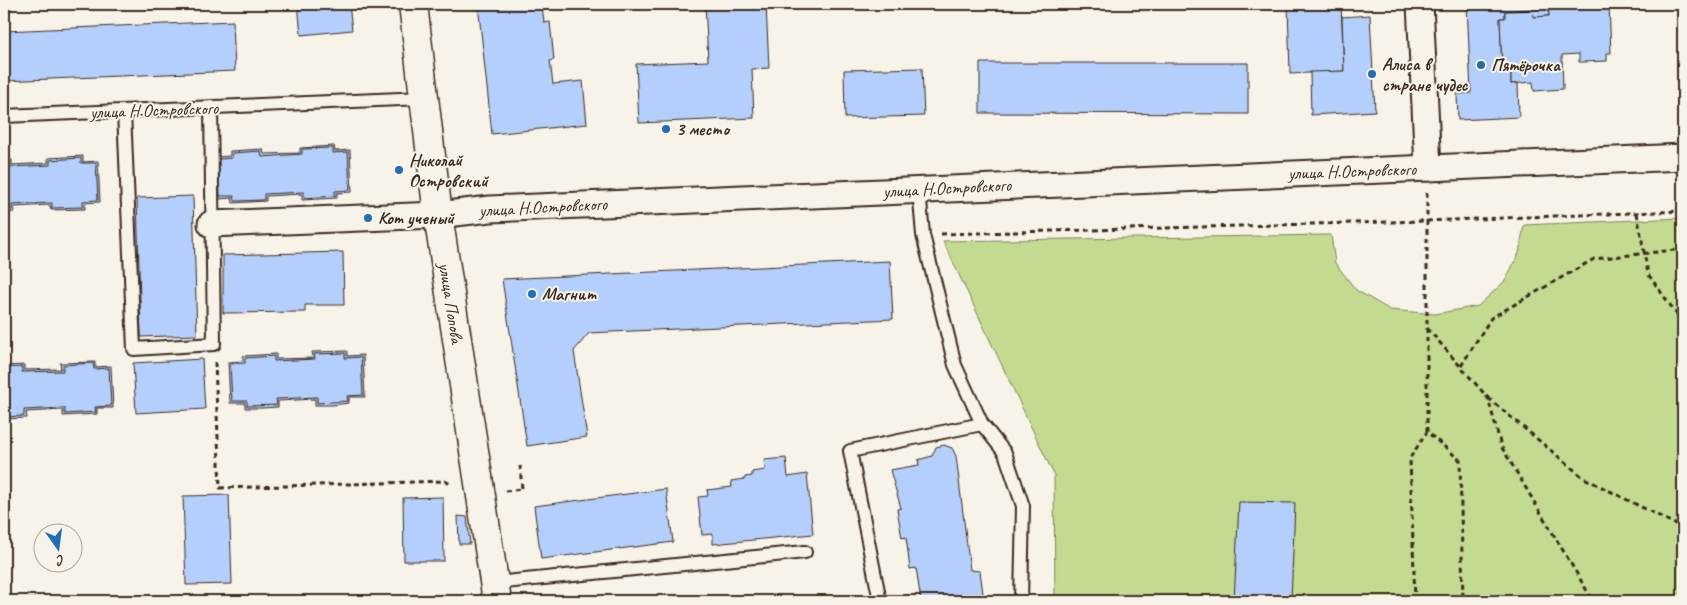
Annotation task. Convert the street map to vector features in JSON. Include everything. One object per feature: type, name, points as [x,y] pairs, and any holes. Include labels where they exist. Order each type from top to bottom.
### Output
[{"type":"main road","name":"улица Попова","points":[[413,4],[438,215],[496,592]]},
{"type":"street","points":[[1420,4],[1428,168]]},
{"type":"street","name":"улица Н.Островского","points":[[211,224],[438,215],[490,209],[919,189],[1683,157]]},
{"type":"lane","name":"улица Н.Островского","points":[[4,116],[424,98]]},
{"type":"lane","points":[[124,111],[134,349],[214,344],[211,108]]},
{"type":"lane","points":[[919,189],[923,235],[955,365],[982,424],[1005,453],[1022,506],[1021,601]]},
{"type":"lane","points":[[880,601],[850,451],[982,424]]},
{"type":"lane","points":[[496,592],[805,552]]},
{"type":"path","points":[[1415,601],[1410,458],[1427,432],[1426,221],[1428,168]]},
{"type":"path","points":[[923,235],[1426,221],[1683,211]]},
{"type":"path","points":[[1637,213],[1648,274],[1683,323]]},
{"type":"path","points":[[1462,366],[1491,318],[1594,259],[1683,249]]},
{"type":"path","points":[[1427,327],[1488,398],[1584,478],[1683,528]]},
{"type":"path","points":[[214,344],[220,488],[445,481],[458,488],[463,498],[522,489],[520,466]]},
{"type":"path","points":[[1488,398],[1501,446],[1593,601]]},
{"type":"path","points":[[1427,432],[1460,460],[1463,601]]},
{"type":"green space","points":[[1683,218],[1683,601],[1055,601],[1054,475],[943,241],[1331,235],[1335,263],[1356,290],[1390,310],[1435,314],[1478,306],[1505,281],[1519,253],[1524,225]]},
{"type":"green space","points":[[4,598],[217,601],[4,601]]},
{"type":"building","points":[[298,4],[349,4],[352,30],[301,35]]},
{"type":"building","points":[[478,4],[542,4],[544,23],[550,22],[554,60],[550,61],[553,84],[583,81],[587,124],[492,134]]},
{"type":"building","points":[[705,4],[766,4],[769,68],[752,69],[754,118],[639,123],[636,64],[708,61]]},
{"type":"building","points":[[1288,4],[1341,4],[1344,71],[1290,74]]},
{"type":"building","points":[[1467,4],[1548,4],[1549,16],[1533,17],[1532,9],[1505,11],[1505,18],[1500,18],[1502,69],[1511,68],[1511,84],[1518,83],[1519,117],[1458,120],[1457,94],[1471,93]]},
{"type":"building","points":[[1548,4],[1609,4],[1611,53],[1607,53],[1607,61],[1583,62],[1579,62],[1579,54],[1562,55],[1563,89],[1534,91],[1533,82],[1511,84],[1511,68],[1502,69],[1500,18],[1505,18],[1505,11],[1532,9],[1533,17],[1549,16]]},
{"type":"building","points":[[1370,15],[1375,111],[1311,115],[1310,72],[1344,71],[1342,17]]},
{"type":"building","points":[[233,21],[235,71],[4,81],[4,31]]},
{"type":"building","points":[[1678,60],[1683,60],[1683,120],[1680,120]]},
{"type":"building","points":[[980,63],[1248,63],[1248,114],[980,113]]},
{"type":"building","points":[[922,68],[924,116],[845,118],[844,70]]},
{"type":"building","points":[[334,146],[335,151],[350,150],[352,192],[337,193],[337,198],[302,200],[302,194],[266,196],[266,201],[233,203],[232,198],[218,199],[216,157],[230,156],[230,151],[263,149],[264,154],[300,153],[300,148]]},
{"type":"building","points":[[333,148],[333,153],[348,152],[350,190],[335,191],[335,196],[304,198],[304,192],[264,194],[264,200],[235,201],[234,196],[220,196],[218,159],[232,158],[232,153],[261,151],[262,157],[302,154],[302,149]]},
{"type":"building","points":[[83,156],[83,162],[98,161],[100,202],[85,203],[85,209],[51,210],[50,205],[14,207],[14,212],[4,213],[4,160],[12,160],[12,165],[48,163],[48,158]]},
{"type":"building","points":[[81,158],[81,163],[96,163],[98,200],[83,201],[83,207],[52,208],[52,203],[12,205],[12,210],[4,211],[4,162],[10,162],[10,167],[50,165],[50,160]]},
{"type":"building","points":[[193,196],[197,335],[141,337],[137,198]]},
{"type":"building","points":[[343,252],[344,305],[305,305],[305,312],[223,313],[223,255]]},
{"type":"building","points":[[890,261],[893,319],[589,333],[574,351],[587,437],[527,446],[502,279]]},
{"type":"building","points":[[347,351],[347,356],[363,355],[365,397],[349,397],[349,403],[332,405],[315,405],[315,399],[278,401],[278,407],[262,408],[245,408],[245,403],[230,403],[228,362],[243,361],[243,356],[276,354],[276,359],[313,358],[312,352]]},
{"type":"building","points":[[345,353],[345,358],[361,357],[363,395],[347,396],[348,401],[317,403],[317,397],[276,399],[277,405],[247,406],[247,401],[232,401],[230,364],[245,363],[245,358],[274,356],[274,361],[315,359],[314,354]]},
{"type":"building","points":[[202,359],[205,409],[136,413],[133,363]]},
{"type":"building","points":[[95,362],[95,367],[111,366],[113,408],[97,408],[97,414],[63,416],[63,410],[26,412],[27,418],[4,419],[4,366],[24,365],[24,370],[61,369],[60,363]]},
{"type":"building","points":[[93,363],[94,369],[109,368],[111,406],[95,407],[96,412],[65,414],[65,408],[24,410],[24,416],[4,417],[4,368],[22,367],[22,372],[63,371],[63,365]]},
{"type":"building","points":[[944,445],[952,448],[956,456],[970,570],[980,571],[984,601],[921,601],[916,568],[910,569],[906,537],[902,538],[897,509],[901,508],[890,470],[919,465],[918,460],[932,456],[936,447]]},
{"type":"building","points":[[786,458],[788,477],[807,474],[813,534],[713,544],[713,534],[702,535],[698,497],[708,496],[707,490],[732,487],[731,481],[745,479],[745,477],[752,476],[752,472],[765,470],[764,460]]},
{"type":"building","points":[[666,489],[673,542],[541,559],[534,506]]},
{"type":"building","points":[[229,495],[232,584],[186,585],[183,496]]},
{"type":"building","points":[[443,497],[444,561],[404,561],[403,498]]},
{"type":"building","points":[[1239,502],[1295,503],[1291,601],[1234,601]]},
{"type":"building","points":[[458,516],[467,517],[470,544],[459,544]]},
{"type":"place","name":"Пятёрочка","points":[[1481,65]]},
{"type":"place","name":"Алиса в стране чудес","points":[[1372,74]]},
{"type":"place","name":"3 место","points":[[666,129]]},
{"type":"place","name":"Николай Островский","points":[[399,170]]},
{"type":"place","name":"Кот ученый","points":[[368,218]]},
{"type":"place","name":"Магнит","points":[[532,294]]}]
